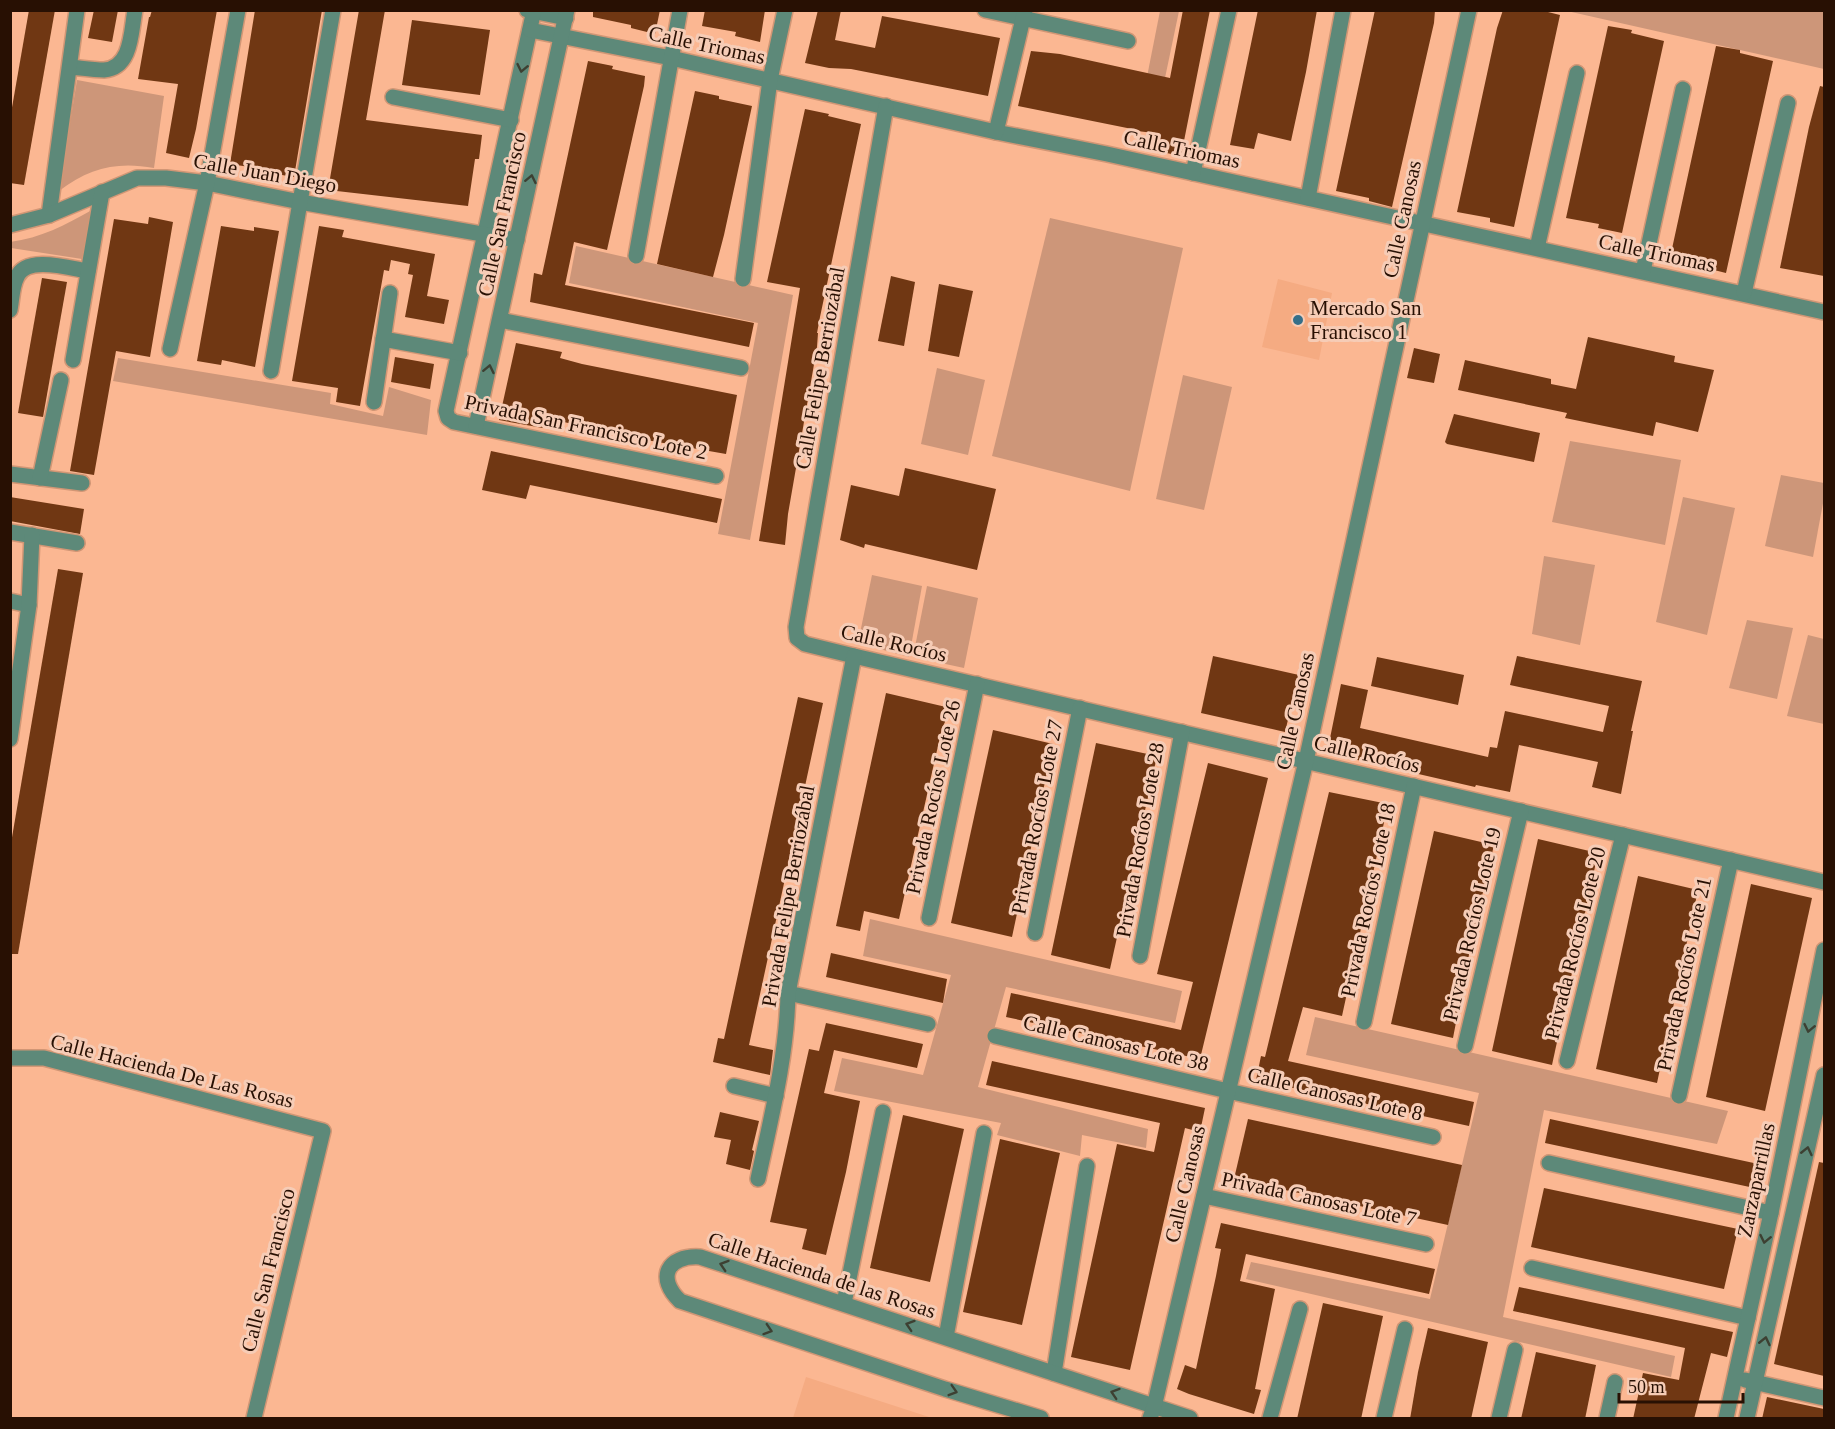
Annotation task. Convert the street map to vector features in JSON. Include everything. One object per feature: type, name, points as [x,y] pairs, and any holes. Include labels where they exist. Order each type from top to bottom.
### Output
[{"type":"street","points":[[49,215],[77,10]]},
{"type":"street","points":[[70,66],[106,70],[120,65],[128,52],[135,10]]},
{"type":"street","points":[[170,349],[207,183],[238,10]]},
{"type":"street","points":[[271,371],[333,10]]},
{"type":"street","points":[[636,256],[680,10]]},
{"type":"street","points":[[743,279],[770,80],[786,10]]},
{"type":"street","points":[[985,10],[1024,14],[1128,41]]},
{"type":"street","points":[[1193,173],[1229,10]]},
{"type":"street","points":[[1308,198],[1342,10]]},
{"type":"street","name":"Calle Canosas","points":[[1152,1413],[1306,761],[1469,10]]},
{"type":"street","points":[[532,11],[567,14]]},
{"type":"street","name":"Calle San Francisco","points":[[448,418],[446,411],[511,120],[532,11]]},
{"type":"street","name":"Calle San Francisco","points":[[476,426],[567,14]]},
{"type":"street","points":[[996,132],[1024,14]]},
{"type":"street","name":"Calle Triomas","points":[[530,30],[670,58],[996,132],[1824,312]]},
{"type":"street","points":[[1537,248],[1577,73]]},
{"type":"street","points":[[1643,271],[1683,89]]},
{"type":"street","points":[[393,97],[511,120]]},
{"type":"street","points":[[1744,293],[1788,103]]},
{"type":"street","name":"Calle Felipe Berriozábal","points":[[797,638],[796,627],[886,106]]},
{"type":"street","name":"Calle Juan Diego","points":[[10,225],[49,215],[137,178],[166,178],[207,183],[300,202],[517,240]]},
{"type":"street","points":[[73,360],[102,192]]},
{"type":"street","points":[[10,310],[16,277],[23,267],[33,263],[88,270]]},
{"type":"street","points":[[374,402],[390,293]]},
{"type":"street","points":[[500,320],[741,368]]},
{"type":"street","points":[[383,339],[460,353]]},
{"type":"street","points":[[40,478],[61,380]]},
{"type":"street","name":"Privada San Francisco Lote 2","points":[[448,418],[454,422],[716,476]]},
{"type":"street","points":[[10,474],[82,483]]},
{"type":"street","points":[[10,532],[77,543]]},
{"type":"street","points":[[10,739],[29,605],[32,535]]},
{"type":"street","points":[[10,601],[29,605]]},
{"type":"street","name":"Calle Rocíos","points":[[797,638],[805,644],[854,656],[1824,882]]},
{"type":"street","name":"Privada Felipe Berriozábal","points":[[758,1179],[776,1096],[787,1025],[788,993],[854,656]]},
{"type":"street","name":"Privada Rocíos Lote 26","points":[[929,918],[977,684]]},
{"type":"street","name":"Privada Rocíos Lote 27","points":[[1035,933],[1080,708]]},
{"type":"street","name":"Privada Rocíos Lote 28","points":[[1140,956],[1182,732]]},
{"type":"street","name":"Privada Rocíos Lote 18","points":[[1364,1022],[1414,786]]},
{"type":"street","name":"Privada Rocíos Lote 19","points":[[1465,1046],[1521,811]]},
{"type":"street","name":"Privada Rocíos Lote 20","points":[[1567,1061],[1623,835]]},
{"type":"street","name":"Privada Rocíos Lote 21","points":[[1679,1096],[1731,860]]},
{"type":"street","name":"Zarzaparrillas","points":[[1726,1419],[1771,1213],[1824,950]]},
{"type":"street","points":[[788,993],[928,1024]]},
{"type":"street","name":"Calle Canosas Lote 38","points":[[995,1036],[1228,1092]]},
{"type":"street","name":"Calle Hacienda De Las Rosas","points":[[10,1058],[44,1058],[323,1131]]},
{"type":"street","name":"Zarzaparrillas","points":[[1747,1419],[1824,1075]]},
{"type":"street","points":[[734,1086],[776,1096]]},
{"type":"street","name":"Calle Canosas Lote 8","points":[[1228,1092],[1433,1137]]},
{"type":"street","points":[[844,1303],[883,1112]]},
{"type":"street","name":"Calle San Francisco","points":[[254,1419],[323,1131]]},
{"type":"street","points":[[946,1337],[984,1133]]},
{"type":"street","points":[[1549,1163],[1771,1213]]},
{"type":"street","points":[[1054,1373],[1087,1166]]},
{"type":"street","name":"Privada Canosas Lote 7","points":[[1204,1196],[1425,1244]]},
{"type":"street","name":"Calle Hacienda de las Rosas","points":[[1041,1419],[680,1301],[674,1295],[667,1273],[672,1262],[681,1258],[700,1257],[1054,1373],[1152,1413],[1190,1419]]},
{"type":"street","points":[[1532,1268],[1748,1318]]},
{"type":"street","points":[[1270,1419],[1300,1309]]},
{"type":"street","points":[[1384,1419],[1405,1329]]},
{"type":"street","points":[[1499,1419],[1515,1350]]},
{"type":"street","points":[[1736,1378],[1824,1398]]},
{"type":"street","points":[[1607,1419],[1615,1382]]},
{"type":"shaded area","points":[[1160,11],[1179,11],[1161,97],[1144,92]]},
{"type":"shaded area","points":[[1567,11],[1824,11],[1824,69]]},
{"type":"shaded area","points":[[77,80],[164,96],[154,168],[128,165],[104,168],[81,177],[59,191]]},
{"type":"shaded area","points":[[92,210],[82,259],[11,248],[10,242],[42,234]]},
{"type":"shaded area","points":[[1050,218],[1183,248],[1130,491],[992,456]]},
{"type":"shaded area","points":[[576,246],[793,295],[750,540],[718,534],[758,323],[569,283]]},
{"type":"shaded area","name":"Mercado San Francisco 1","points":[[1278,279],[1332,293],[1319,360],[1262,347]]},
{"type":"shaded area","points":[[118,358],[331,393],[330,404],[383,416],[389,387],[431,400],[427,435],[113,381]]},
{"type":"shaded area","points":[[937,368],[985,380],[968,455],[921,444]]},
{"type":"shaded area","points":[[1183,375],[1232,387],[1204,510],[1156,499]]},
{"type":"shaded area","points":[[1570,441],[1681,460],[1665,545],[1552,522]]},
{"type":"shaded area","points":[[1781,475],[1824,483],[1824,498],[1813,557],[1765,546]]},
{"type":"shaded area","points":[[1683,497],[1735,508],[1707,635],[1656,622]]},
{"type":"shaded area","points":[[1544,556],[1595,565],[1580,645],[1532,634]]},
{"type":"shaded area","points":[[872,575],[922,586],[909,657],[858,643]]},
{"type":"shaded area","points":[[927,586],[978,598],[964,668],[913,657]]},
{"type":"shaded area","points":[[1747,620],[1793,628],[1777,699],[1729,688]]},
{"type":"shaded area","points":[[1808,635],[1824,639],[1824,724],[1787,716]]},
{"type":"shaded area","points":[[870,919],[1182,991],[1175,1023],[1006,987],[978,1087],[1148,1129],[1146,1148],[1082,1135],[1080,1156],[997,1135],[1001,1123],[834,1091],[842,1058],[923,1075],[951,975],[863,956]]},
{"type":"shaded area","points":[[1315,1017],[1728,1111],[1717,1144],[1544,1110],[1503,1317],[1675,1356],[1671,1377],[1246,1279],[1251,1262],[1430,1299],[1479,1093],[1306,1055]]},
{"type":"shaded area","points":[[806,1377],[932,1418],[793,1418]]},
{"type":"building","points":[[29,10],[55,10],[24,185],[10,183],[10,119]]},
{"type":"building","points":[[94,10],[118,10],[112,42],[88,38]]},
{"type":"building","points":[[152,10],[217,10],[189,158],[166,153],[178,84],[138,79]]},
{"type":"building","points":[[255,10],[322,10],[294,177],[270,173],[270,170],[230,164]]},
{"type":"building","points":[[359,10],[385,10],[366,120],[482,135],[479,159],[475,159],[468,206],[328,190]]},
{"type":"building","points":[[593,10],[660,10],[655,34],[631,28],[631,25],[593,17]]},
{"type":"building","points":[[705,10],[765,10],[760,42],[735,36],[736,32],[702,26]]},
{"type":"building","points":[[818,10],[841,10],[835,40],[875,48],[882,16],[1000,38],[988,96],[851,69],[829,68],[805,63]]},
{"type":"building","points":[[1183,10],[1210,10],[1181,156],[1157,151],[1159,135],[1154,135],[1154,133],[1018,106],[1031,51],[1060,54],[1170,78]]},
{"type":"building","points":[[1258,10],[1317,10],[1291,141],[1258,133],[1254,149],[1230,145]]},
{"type":"building","points":[[1375,10],[1435,10],[1392,207],[1369,201],[1369,198],[1336,191]]},
{"type":"building","points":[[1503,10],[1540,10],[1560,15],[1514,227],[1490,222],[1490,218],[1457,212],[1497,28]]},
{"type":"building","points":[[412,20],[490,30],[480,95],[402,85]]},
{"type":"building","points":[[1608,26],[1632,30],[1631,33],[1664,41],[1622,233],[1598,228],[1599,224],[1566,218]]},
{"type":"building","points":[[1716,46],[1740,50],[1740,53],[1773,61],[1726,273],[1702,267],[1703,264],[1670,258]]},
{"type":"building","points":[[588,61],[645,76],[644,86],[607,250],[574,242],[565,285],[754,323],[749,347],[530,302],[534,273],[542,275]]},
{"type":"building","points":[[1820,86],[1824,87],[1824,276],[1780,268],[1809,127]]},
{"type":"building","points":[[695,91],[752,106],[713,277],[657,264]]},
{"type":"building","points":[[805,109],[861,124],[817,333],[817,347],[788,514],[785,545],[759,541],[800,288],[767,282]]},
{"type":"building","points":[[149,217],[173,222],[150,357],[116,351],[94,475],[70,471],[114,219],[148,224]]},
{"type":"building","points":[[221,226],[254,231],[254,227],[279,231],[255,367],[222,360],[221,365],[197,361]]},
{"type":"building","points":[[319,226],[344,230],[342,237],[435,254],[427,296],[449,300],[444,324],[405,317],[413,275],[408,274],[410,264],[391,260],[389,271],[384,270],[360,406],[336,402],[338,388],[292,381]]},
{"type":"building","points":[[891,276],[915,282],[904,346],[878,341]]},
{"type":"building","points":[[42,278],[67,282],[43,417],[18,413]]},
{"type":"building","points":[[939,284],[973,291],[959,357],[928,351]]},
{"type":"building","points":[[1588,337],[1675,356],[1674,362],[1714,370],[1698,432],[1656,422],[1653,436],[1565,418],[1567,413],[1458,390],[1465,360],[1551,379],[1551,384],[1576,389]]},
{"type":"building","points":[[516,343],[562,352],[560,358],[582,364],[737,395],[726,454],[635,438],[546,418],[543,428],[499,420]]},
{"type":"building","points":[[1414,348],[1440,354],[1434,383],[1407,378]]},
{"type":"building","points":[[395,357],[434,364],[430,389],[391,382]]},
{"type":"building","points":[[1454,414],[1540,433],[1534,462],[1447,444],[1445,442]]},
{"type":"building","points":[[491,451],[722,499],[717,523],[530,485],[526,499],[482,490]]},
{"type":"building","points":[[905,468],[996,489],[977,570],[865,544],[864,548],[840,540],[851,485],[899,496]]},
{"type":"building","points":[[10,497],[84,509],[80,534],[10,521]]},
{"type":"building","points":[[58,569],[83,573],[18,954],[10,954],[10,849]]},
{"type":"building","points":[[1213,656],[1299,675],[1285,732],[1201,713]]},
{"type":"building","points":[[1517,656],[1642,681],[1621,794],[1592,787],[1598,762],[1519,745],[1510,792],[1476,785],[1475,787],[1327,753],[1341,684],[1368,690],[1360,728],[1488,757],[1490,747],[1497,748],[1505,711],[1603,732],[1609,706],[1510,685]]},
{"type":"building","points":[[1377,657],[1464,675],[1458,705],[1371,686]]},
{"type":"building","points":[[886,693],[946,707],[945,722],[899,919],[864,911],[860,931],[836,926]]},
{"type":"building","points":[[798,697],[823,703],[749,1045],[773,1050],[770,1075],[713,1062],[718,1038],[724,1039]]},
{"type":"building","points":[[993,730],[1053,744],[1012,937],[951,923]]},
{"type":"building","points":[[1096,743],[1157,756],[1110,969],[1051,955]]},
{"type":"building","points":[[1208,763],[1268,778],[1200,1059],[1006,1017],[1011,993],[1181,1030],[1193,982],[1157,974]]},
{"type":"building","points":[[1329,792],[1388,804],[1342,1016],[1303,1007],[1288,1061],[1474,1102],[1469,1126],[1256,1080],[1261,1056],[1265,1057]]},
{"type":"building","points":[[1434,831],[1494,845],[1472,939],[1453,1038],[1391,1024]]},
{"type":"building","points":[[1538,839],[1598,853],[1552,1065],[1492,1051]]},
{"type":"building","points":[[1638,876],[1698,890],[1657,1083],[1596,1069]]},
{"type":"building","points":[[1751,884],[1812,898],[1765,1111],[1706,1097]]},
{"type":"building","points":[[831,953],[947,979],[943,1003],[826,977]]},
{"type":"building","points":[[826,1023],[923,1044],[917,1068],[834,1050],[824,1093],[860,1101],[826,1255],[802,1249],[807,1229],[770,1222],[809,1049],[819,1051]]},
{"type":"building","points":[[992,1061],[1205,1108],[1200,1132],[1185,1128],[1130,1370],[1071,1357],[1117,1144],[1154,1152],[1160,1123],[986,1085]]},
{"type":"building","points":[[720,1112],[759,1121],[750,1170],[726,1164],[731,1140],[714,1137]]},
{"type":"building","points":[[903,1115],[964,1129],[930,1282],[870,1268]]},
{"type":"building","points":[[1248,1119],[1462,1165],[1448,1225],[1234,1179]]},
{"type":"building","points":[[1550,1119],[1763,1165],[1759,1189],[1545,1143]]},
{"type":"building","points":[[1000,1139],[1060,1153],[1022,1325],[963,1312]]},
{"type":"building","points":[[1819,1162],[1824,1163],[1824,1376],[1774,1364]]},
{"type":"building","points":[[1544,1188],[1738,1229],[1724,1289],[1531,1247]]},
{"type":"building","points":[[1221,1223],[1435,1269],[1429,1294],[1246,1254],[1240,1281],[1275,1289],[1255,1389],[1261,1390],[1254,1414],[1189,1394],[1177,1389],[1185,1365],[1196,1369],[1221,1249],[1215,1248]]},
{"type":"building","points":[[1519,1287],[1733,1332],[1727,1357],[1711,1353],[1694,1419],[1633,1419],[1643,1373],[1679,1380],[1685,1348],[1513,1311]]},
{"type":"building","points":[[1323,1303],[1383,1316],[1361,1419],[1297,1419]]},
{"type":"building","points":[[1428,1328],[1488,1342],[1471,1419],[1410,1419]]},
{"type":"building","points":[[1536,1352],[1596,1365],[1585,1419],[1521,1419]]},
{"type":"building","points":[[1767,1397],[1824,1409],[1824,1419],[1762,1419]]},
{"type":"place","name":"Mercado San Francisco 1","points":[[1298,320]]}]
